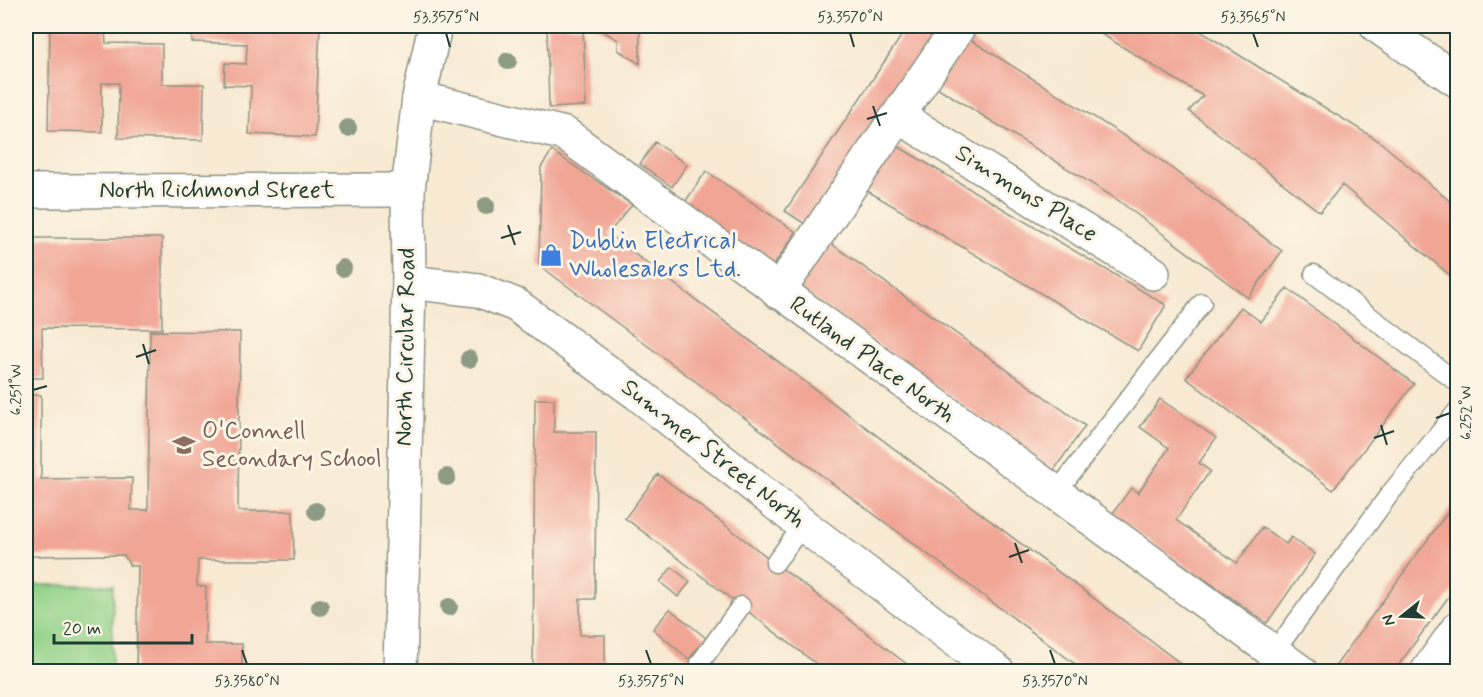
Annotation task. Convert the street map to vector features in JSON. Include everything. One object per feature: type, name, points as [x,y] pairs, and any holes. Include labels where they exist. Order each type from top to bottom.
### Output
[{"type":"street","name":"North Circular Road","points":[[400,672],[409,282],[408,190],[419,98],[435,26]]},
{"type":"street","points":[[778,292],[959,26]]},
{"type":"street","points":[[1393,31],[1458,81]]},
{"type":"street","name":"Rutland Place North","points":[[419,98],[565,134],[778,292],[1301,672]]},
{"type":"street","name":"Simmons Place","points":[[898,116],[1153,273]]},
{"type":"street","name":"North Richmond Street","points":[[26,190],[408,190]]},
{"type":"street","name":"Summer Street North","points":[[409,282],[478,290],[516,305],[638,394],[803,525],[998,672]]},
{"type":"street","points":[[1427,672],[1458,628]]},
{"type":"lane","points":[[1314,274],[1458,383]]},
{"type":"lane","points":[[1056,493],[1202,303]]},
{"type":"lane","points":[[1275,651],[1389,495],[1458,410]]},
{"type":"lane","points":[[775,563],[803,525]]},
{"type":"lane","points":[[699,672],[700,663],[741,606]]},
{"type":"green space","points":[[26,585],[113,585],[112,671],[26,671]]},
{"type":"building","points":[[50,26],[122,26],[122,30],[105,30],[106,43],[162,44],[162,84],[204,84],[203,140],[118,138],[119,83],[102,83],[102,132],[48,131]]},
{"type":"building","points":[[192,26],[320,26],[315,137],[249,134],[251,86],[224,85],[225,63],[246,64],[247,44],[192,42]]},
{"type":"building","points":[[547,26],[583,26],[586,106],[549,108]]},
{"type":"building","points":[[594,26],[640,27],[640,64],[618,50],[618,40]]},
{"type":"building","points":[[908,26],[945,26],[811,228],[785,211]]},
{"type":"building","points":[[1088,26],[1192,26],[1379,141],[1458,208],[1458,282],[1342,185],[1320,212],[1189,111],[1203,96]]},
{"type":"building","points":[[966,37],[1150,152],[1282,251],[1248,298],[1115,198],[935,86]]},
{"type":"building","points":[[655,142],[687,165],[672,187],[640,164]]},
{"type":"building","points":[[894,144],[1166,305],[1138,351],[866,190]]},
{"type":"building","points":[[552,151],[632,205],[608,234],[1192,672],[1086,672],[539,265],[541,167]]},
{"type":"building","points":[[706,171],[796,232],[773,266],[683,205]]},
{"type":"building","points":[[26,238],[162,238],[162,329],[42,328],[43,378],[26,378]]},
{"type":"building","points":[[829,242],[1085,426],[1054,470],[797,287]]},
{"type":"building","points":[[1287,288],[1414,384],[1333,490],[1186,378],[1241,307],[1261,322]]},
{"type":"building","points":[[150,331],[240,332],[238,511],[293,511],[294,560],[198,560],[197,586],[206,587],[205,644],[242,644],[242,672],[136,672],[138,566],[130,566],[124,555],[26,556],[26,395],[41,395],[41,479],[132,478],[131,510],[148,510]]},
{"type":"building","points":[[535,399],[554,399],[554,432],[596,432],[595,599],[580,599],[580,635],[605,635],[605,672],[533,672]]},
{"type":"building","points":[[1160,399],[1216,438],[1199,463],[1210,471],[1176,520],[1237,563],[1262,527],[1286,544],[1291,537],[1315,554],[1267,623],[1112,514],[1131,488],[1138,493],[1169,448],[1140,427]]},
{"type":"building","points":[[658,474],[917,672],[827,672],[625,518]]},
{"type":"building","points":[[1458,498],[1458,584],[1394,672],[1331,672]]},
{"type":"building","points":[[672,567],[690,582],[678,597],[660,582]]},
{"type":"building","points":[[670,609],[706,638],[689,659],[653,629]]},
{"type":"place","name":"Dublin Electrical Wholesalers Ltd.","points":[[551,255]]},
{"type":"place","name":"O'Connell Secondary School","points":[[184,445]]}]
